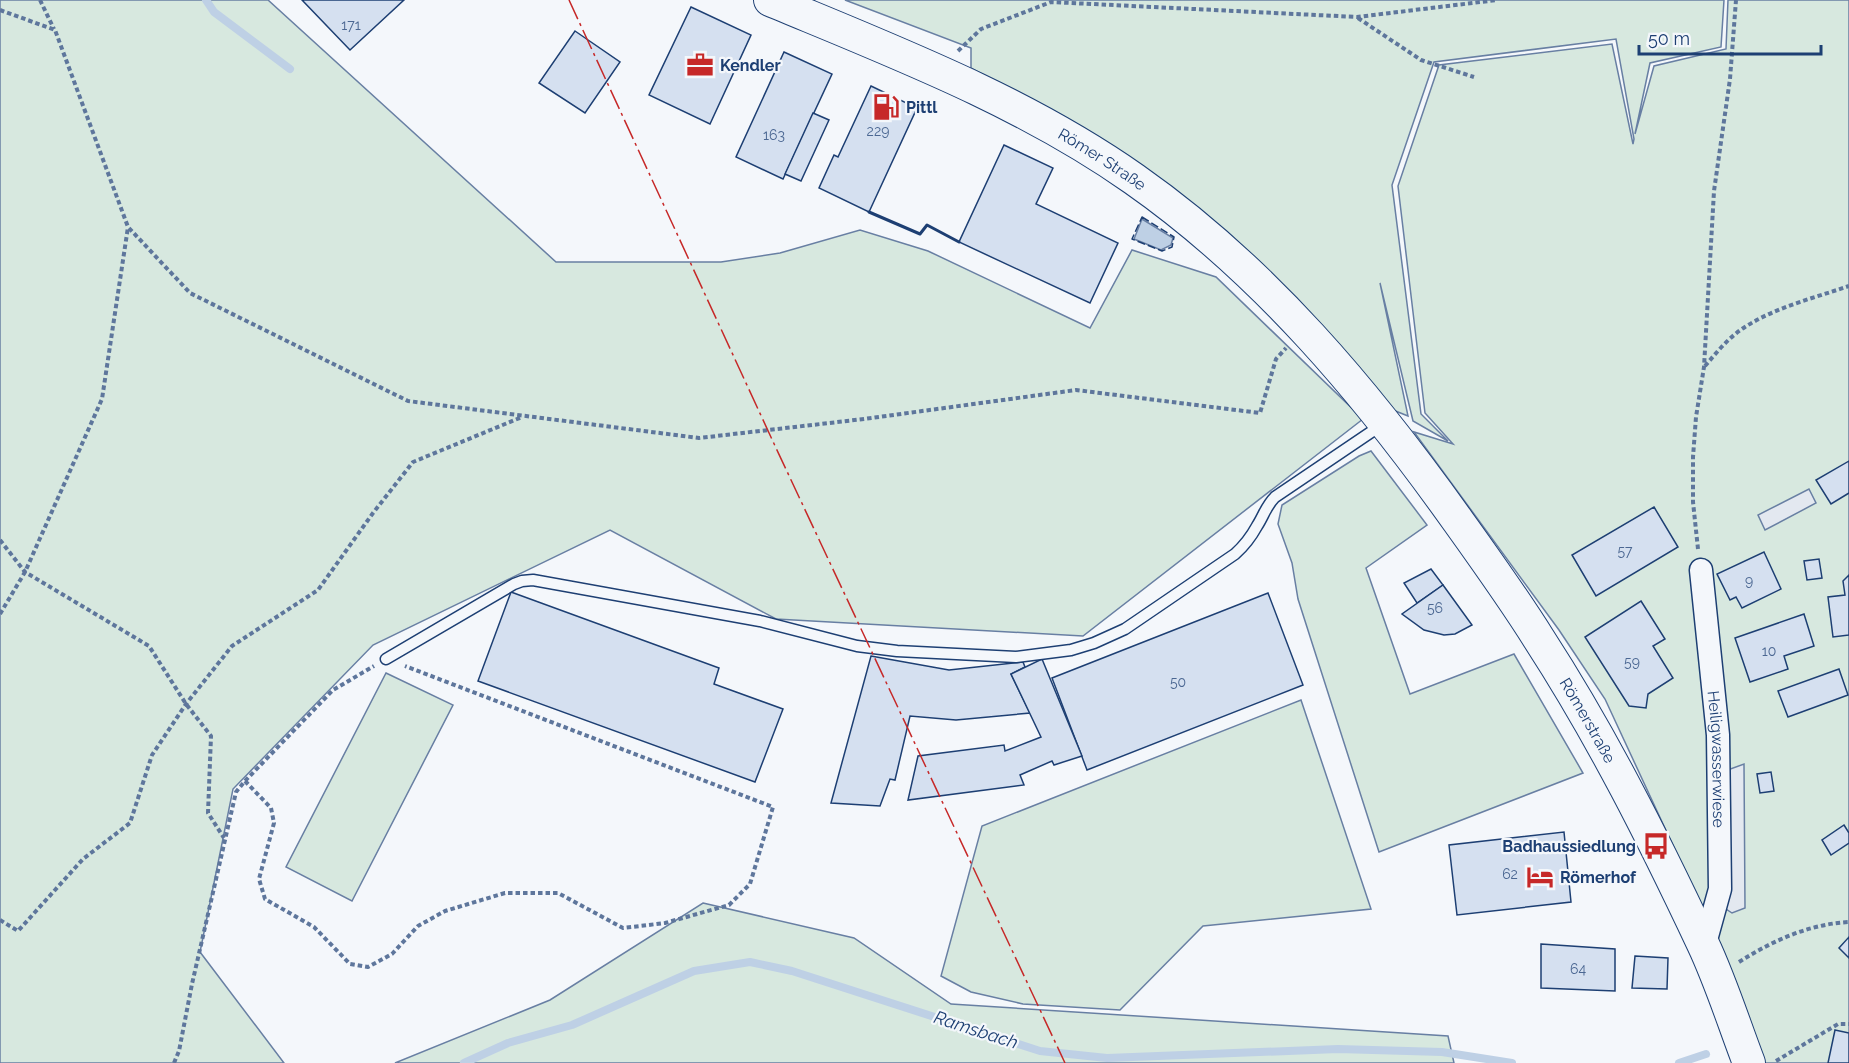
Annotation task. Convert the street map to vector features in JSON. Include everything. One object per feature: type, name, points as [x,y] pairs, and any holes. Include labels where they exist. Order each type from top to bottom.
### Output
[{"type":"main road","name":"Römer Straße","points":[[770,0],[937,70],[1043,123],[1132,178],[1191,221],[1217,244],[1303,327],[1378,415]]},
{"type":"main road","name":"Römerstraße","points":[[1378,415],[1438,493],[1540,640],[1585,715],[1656,846],[1704,947],[1749,1063]]},
{"type":"street","name":"Heiligwasserwiese","points":[[1701,570],[1718,735],[1720,865],[1720,889],[1704,947]]},
{"type":"lane","points":[[386,659],[514,584],[533,580],[760,621],[857,646],[897,651],[1016,657],[1071,650],[1094,643],[1125,629],[1235,554],[1246,544],[1258,526],[1268,503],[1275,496],[1378,415]]},
{"type":"path","points":[[40,0],[55,30],[128,227],[190,293],[408,401],[699,438],[864,419],[1076,390],[1260,413],[1276,359],[1303,327]]},
{"type":"path","points":[[937,70],[981,29],[1051,2],[1357,17],[1497,0]]},
{"type":"path","points":[[1701,570],[1693,502],[1692,465],[1696,417],[1704,367],[1714,192],[1730,79],[1736,0]]},
{"type":"path","points":[[0,10],[55,30]]},
{"type":"path","points":[[1357,17],[1421,60],[1474,76]]},
{"type":"path","points":[[0,614],[25,572],[102,399],[128,227]]},
{"type":"path","points":[[1704,367],[1731,338],[1745,327],[1786,308],[1849,286]]},
{"type":"path","points":[[0,920],[18,931],[83,859],[130,823],[152,755],[186,704],[232,646],[318,590],[413,462],[524,416]]},
{"type":"path","points":[[0,540],[25,572],[149,646],[186,704],[211,736],[208,813],[224,838]]},
{"type":"path","points":[[174,1063],[179,1051],[224,838],[236,792],[244,781],[333,690],[386,659],[773,807],[750,884],[729,904],[665,924],[623,928],[558,893],[505,893],[445,911],[418,926],[392,954],[368,967],[350,964],[314,927],[265,898],[259,879],[274,823],[272,808],[244,781]]},
{"type":"path","points":[[1716,978],[1756,951],[1781,939],[1807,929],[1849,922]]},
{"type":"path","points":[[1773,1063],[1838,1024],[1849,1024]]},
{"type":"shaded area","points":[[0,0],[268,0],[556,262],[721,262],[780,253],[860,230],[928,251],[1090,328],[1132,250],[1216,277],[1363,419],[1083,636],[776,619],[610,530],[373,645],[233,789],[200,952],[284,1063],[0,1063]]},
{"type":"shaded area","points":[[845,0],[1724,0],[1721,47],[1650,63],[1635,134],[1654,66],[1726,49],[1728,0],[1849,0],[1849,1063],[1764,1063],[1721,949],[1605,699],[1559,630],[1414,432],[1453,444],[1425,413],[1398,186],[1439,65],[1612,44],[1633,144],[1616,39],[1434,62],[1392,185],[1421,414],[1448,441],[1413,421],[1380,283],[1408,416],[1393,410],[1060,117],[971,68],[971,48]]},
{"type":"shaded area","points":[[1371,451],[1427,525],[1366,568],[1410,694],[1514,654],[1583,773],[1379,852],[1298,599],[1292,563],[1278,524],[1282,505],[1359,456]]},
{"type":"shaded area","points":[[1809,489],[1816,503],[1765,530],[1758,515]]},
{"type":"shaded area","points":[[386,673],[453,705],[352,901],[286,867]]},
{"type":"shaded area","points":[[1301,700],[1371,909],[1203,926],[1120,1010],[1023,1004],[971,992],[941,976],[982,826]]},
{"type":"shaded area","points":[[1744,764],[1745,908],[1732,913],[1720,905],[1722,772]]},
{"type":"shaded area","points":[[703,903],[854,938],[951,1004],[1448,1036],[1454,1063],[395,1063],[550,1000]]},
{"type":"water","points":[[1142,219],[1173,238],[1171,245],[1161,250],[1134,239]]},
{"type":"building","points":[[302,0],[404,0],[350,50]]},
{"type":"building","name":"Kendler","points":[[691,7],[751,35],[710,124],[649,95]]},
{"type":"building","points":[[575,31],[620,62],[585,113],[539,83]]},
{"type":"building","points":[[784,52],[832,74],[783,179],[736,157]]},
{"type":"building","points":[[871,86],[917,108],[869,212],[819,188],[834,155],[838,157]]},
{"type":"building","points":[[813,113],[829,120],[801,181],[785,174]]},
{"type":"building","points":[[1004,145],[1053,168],[1036,204],[1118,243],[1090,303],[959,242]]},
{"type":"building","points":[[1849,461],[1849,493],[1831,504],[1816,480]]},
{"type":"building","points":[[1654,507],[1678,547],[1596,596],[1572,555]]},
{"type":"building","points":[[1764,552],[1781,589],[1742,608],[1736,597],[1730,600],[1717,574]]},
{"type":"building","points":[[1819,559],[1822,578],[1807,580],[1804,561]]},
{"type":"building","points":[[1431,569],[1443,585],[1417,603],[1404,583]]},
{"type":"building","points":[[1849,575],[1849,635],[1833,637],[1828,597],[1845,595],[1843,581]]},
{"type":"building","points":[[1443,585],[1472,625],[1455,634],[1444,635],[1424,630],[1402,614]]},
{"type":"building","points":[[511,592],[719,668],[714,684],[783,709],[755,782],[478,681]]},
{"type":"building","points":[[1268,593],[1303,685],[1087,770],[1052,678]]},
{"type":"building","points":[[1641,601],[1665,639],[1653,646],[1673,678],[1648,694],[1646,708],[1629,706],[1585,637]]},
{"type":"building","points":[[1804,614],[1814,646],[1784,656],[1788,669],[1750,682],[1735,638]]},
{"type":"building","points":[[871,656],[949,670],[1023,662],[1025,667],[1011,674],[1030,713],[956,720],[910,716],[895,780],[890,779],[880,806],[831,803]]},
{"type":"building","points":[[1042,659],[1082,756],[1054,765],[1052,761],[1020,775],[1024,785],[908,800],[918,756],[1004,745],[1005,751],[1041,737],[1011,674]]},
{"type":"building","points":[[1839,669],[1848,695],[1788,717],[1778,691]]},
{"type":"building","points":[[1771,772],[1774,791],[1760,793],[1757,774]]},
{"type":"building","points":[[1844,825],[1849,833],[1849,843],[1831,855],[1822,840]]},
{"type":"building","points":[[1564,832],[1571,902],[1457,915],[1449,845]]},
{"type":"building","points":[[1849,937],[1849,958],[1839,948]]},
{"type":"building","points":[[1541,944],[1615,949],[1615,991],[1541,988]]},
{"type":"building","points":[[1635,956],[1668,958],[1667,989],[1632,988]]},
{"type":"building","points":[[1835,1030],[1849,1033],[1849,1063],[1828,1063]]},
{"type":"waterway","points":[[206,0],[214,12],[290,69]]},
{"type":"waterway","name":"Ramsbach","points":[[464,1063],[508,1043],[572,1025],[694,971],[750,962],[792,971],[1040,1051],[1107,1058],[1338,1049],[1442,1052],[1512,1063]]},
{"type":"waterway","name":"Ramsbach","points":[[1679,1063],[1706,1054]]},
{"type":"fence","points":[[1142,217],[1174,237],[1172,247],[1162,251],[1132,239],[1142,217]]},
{"type":"wall","points":[[869,212],[920,234],[927,225],[959,242]]},
{"type":"power","points":[[569,0],[776,448],[1065,1063]]},
{"type":"place","name":"Kendler","points":[[700,65]]},
{"type":"place","name":"Pittl","points":[[886,107]]},
{"type":"place","name":"Badhaussiedlung","points":[[1656,846]]},
{"type":"place","name":"Römerhof","points":[[1540,877]]}]
